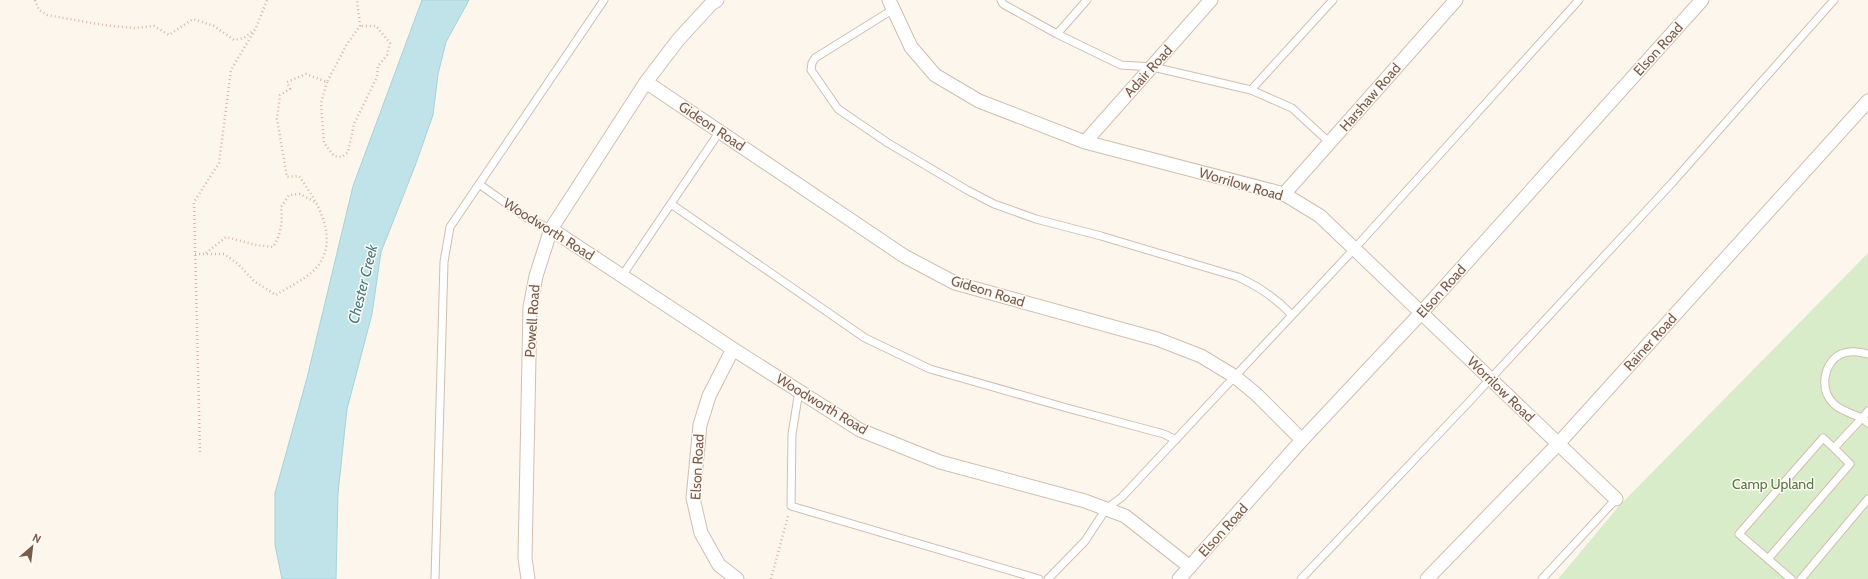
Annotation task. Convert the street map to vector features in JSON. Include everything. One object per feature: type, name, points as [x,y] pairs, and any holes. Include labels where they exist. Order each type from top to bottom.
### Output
[{"type":"street","name":"Adair Road","points":[[1085,142],[1211,0]]},
{"type":"street","name":"Harshaw Road","points":[[1284,194],[1456,0]]},
{"type":"street","name":"Elson Road","points":[[1179,579],[1302,440],[1422,312],[1702,0]]},
{"type":"street","name":"Powell Road","points":[[528,579],[525,558],[530,307],[536,276],[551,229],[646,82],[678,40],[712,1]]},
{"type":"street","name":"Worrilow Road","points":[[891,5],[911,48],[935,75],[979,101],[1085,142],[1284,194],[1320,216],[1616,499]]},
{"type":"street","name":"Gideon Road","points":[[646,82],[904,256],[955,283],[1157,339],[1201,356],[1234,376],[1256,394],[1302,440]]},
{"type":"street","name":"Rainer Road","points":[[1427,579],[1558,444],[1868,101]]},
{"type":"street","name":"Woodworth Road","points":[[551,229],[732,349],[860,430],[940,462],[1085,501],[1125,516],[1190,567]]},
{"type":"street","name":"Elson Road","points":[[732,349],[709,396],[700,425],[693,498],[701,533],[719,565],[737,579]]},
{"type":"lane","points":[[435,579],[444,262],[450,227],[604,0]]},
{"type":"lane","points":[[1000,0],[1003,4],[1056,34],[1120,65],[1153,67],[1251,90],[1292,108],[1330,143]]},
{"type":"lane","points":[[1056,34],[1087,0]]},
{"type":"lane","points":[[1251,90],[1333,0]]},
{"type":"lane","points":[[1048,579],[1085,541],[1106,509],[1122,497],[1176,440],[1354,248],[1579,0]]},
{"type":"lane","points":[[1301,579],[1672,183],[1834,0]]},
{"type":"lane","points":[[891,5],[816,58],[812,63],[811,70],[816,79],[838,109],[895,147],[967,190],[994,204],[1036,219],[1100,236],[1238,277],[1259,287],[1277,299],[1292,315]]},
{"type":"lane","points":[[622,276],[720,131]]},
{"type":"lane","name":"Woodworth Road","points":[[479,184],[527,218],[551,229]]},
{"type":"lane","points":[[671,204],[865,338],[922,365],[1067,408],[1164,434],[1176,440]]},
{"type":"lane","points":[[1868,354],[1855,351],[1841,354],[1830,363],[1824,377],[1826,392],[1834,404],[1862,418],[1868,423]]},
{"type":"lane","points":[[799,391],[792,434],[791,506],[1039,579]]},
{"type":"lane","points":[[1834,448],[1868,411]]},
{"type":"lane","points":[[1768,559],[1850,464],[1823,438],[1738,534],[1791,579]]},
{"type":"lane","points":[[1542,579],[1616,499]]},
{"type":"lane","points":[[1801,579],[1868,499]]},
{"type":"path","points":[[35,0],[39,10],[47,15],[103,25],[134,28],[154,26],[169,35],[193,19],[214,26],[234,40],[244,38],[256,28]]},
{"type":"path","points":[[200,452],[194,202],[219,162],[231,70],[256,28],[267,0]]},
{"type":"path","points":[[357,0],[360,26],[347,44],[327,82],[321,103],[324,143],[334,156],[342,157],[348,152],[354,124],[376,77],[378,66],[386,55],[390,43],[376,26],[360,26]]},
{"type":"path","points":[[195,254],[224,254],[238,264],[254,281],[276,295],[308,275],[320,264],[326,249],[326,232],[318,204],[299,176],[287,177],[277,119],[280,95],[290,89],[287,82],[306,74],[327,82]]},
{"type":"path","points":[[205,253],[226,237],[256,245],[273,247],[277,240],[283,219],[280,207],[289,195],[300,194],[318,204]]},
{"type":"path","points":[[771,579],[791,506]]},
{"type":"green space","name":"Camp Upland","points":[[1868,253],[1868,579],[1558,579],[1619,506]]},
{"type":"water","name":"Chester Creek","points":[[422,0],[469,0],[446,42],[438,74],[433,115],[415,166],[381,252],[372,314],[347,409],[338,493],[336,579],[282,579],[275,545],[275,493],[307,378],[353,186]]}]
